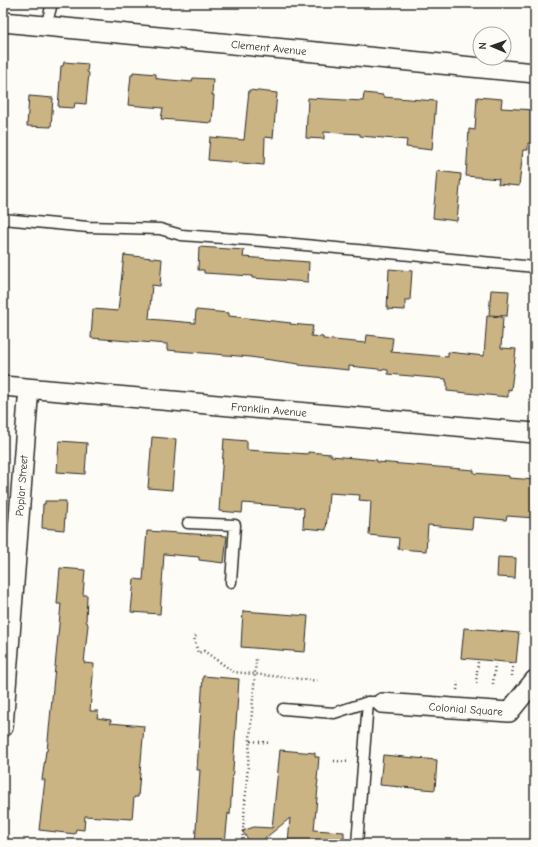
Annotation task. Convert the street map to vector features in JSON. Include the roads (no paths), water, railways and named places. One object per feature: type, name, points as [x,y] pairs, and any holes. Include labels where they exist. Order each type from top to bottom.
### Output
[{"type":"street","name":"Clement Avenue","points":[[3,22],[535,73]]},
{"type":"street","name":"Franklin Avenue","points":[[3,386],[535,433]]},
{"type":"street","name":"Poplar Street","points":[[3,719],[30,389]]},
{"type":"street","name":"Colonial Square","points":[[375,702],[509,712],[535,680]]},
{"type":"lane","points":[[46,26],[52,3]]},
{"type":"lane","points":[[3,218],[88,227],[160,229],[181,235],[263,241],[535,267]]},
{"type":"lane","points":[[188,523],[235,525],[231,582]]},
{"type":"lane","points":[[283,709],[334,713],[375,702],[357,844]]}]
